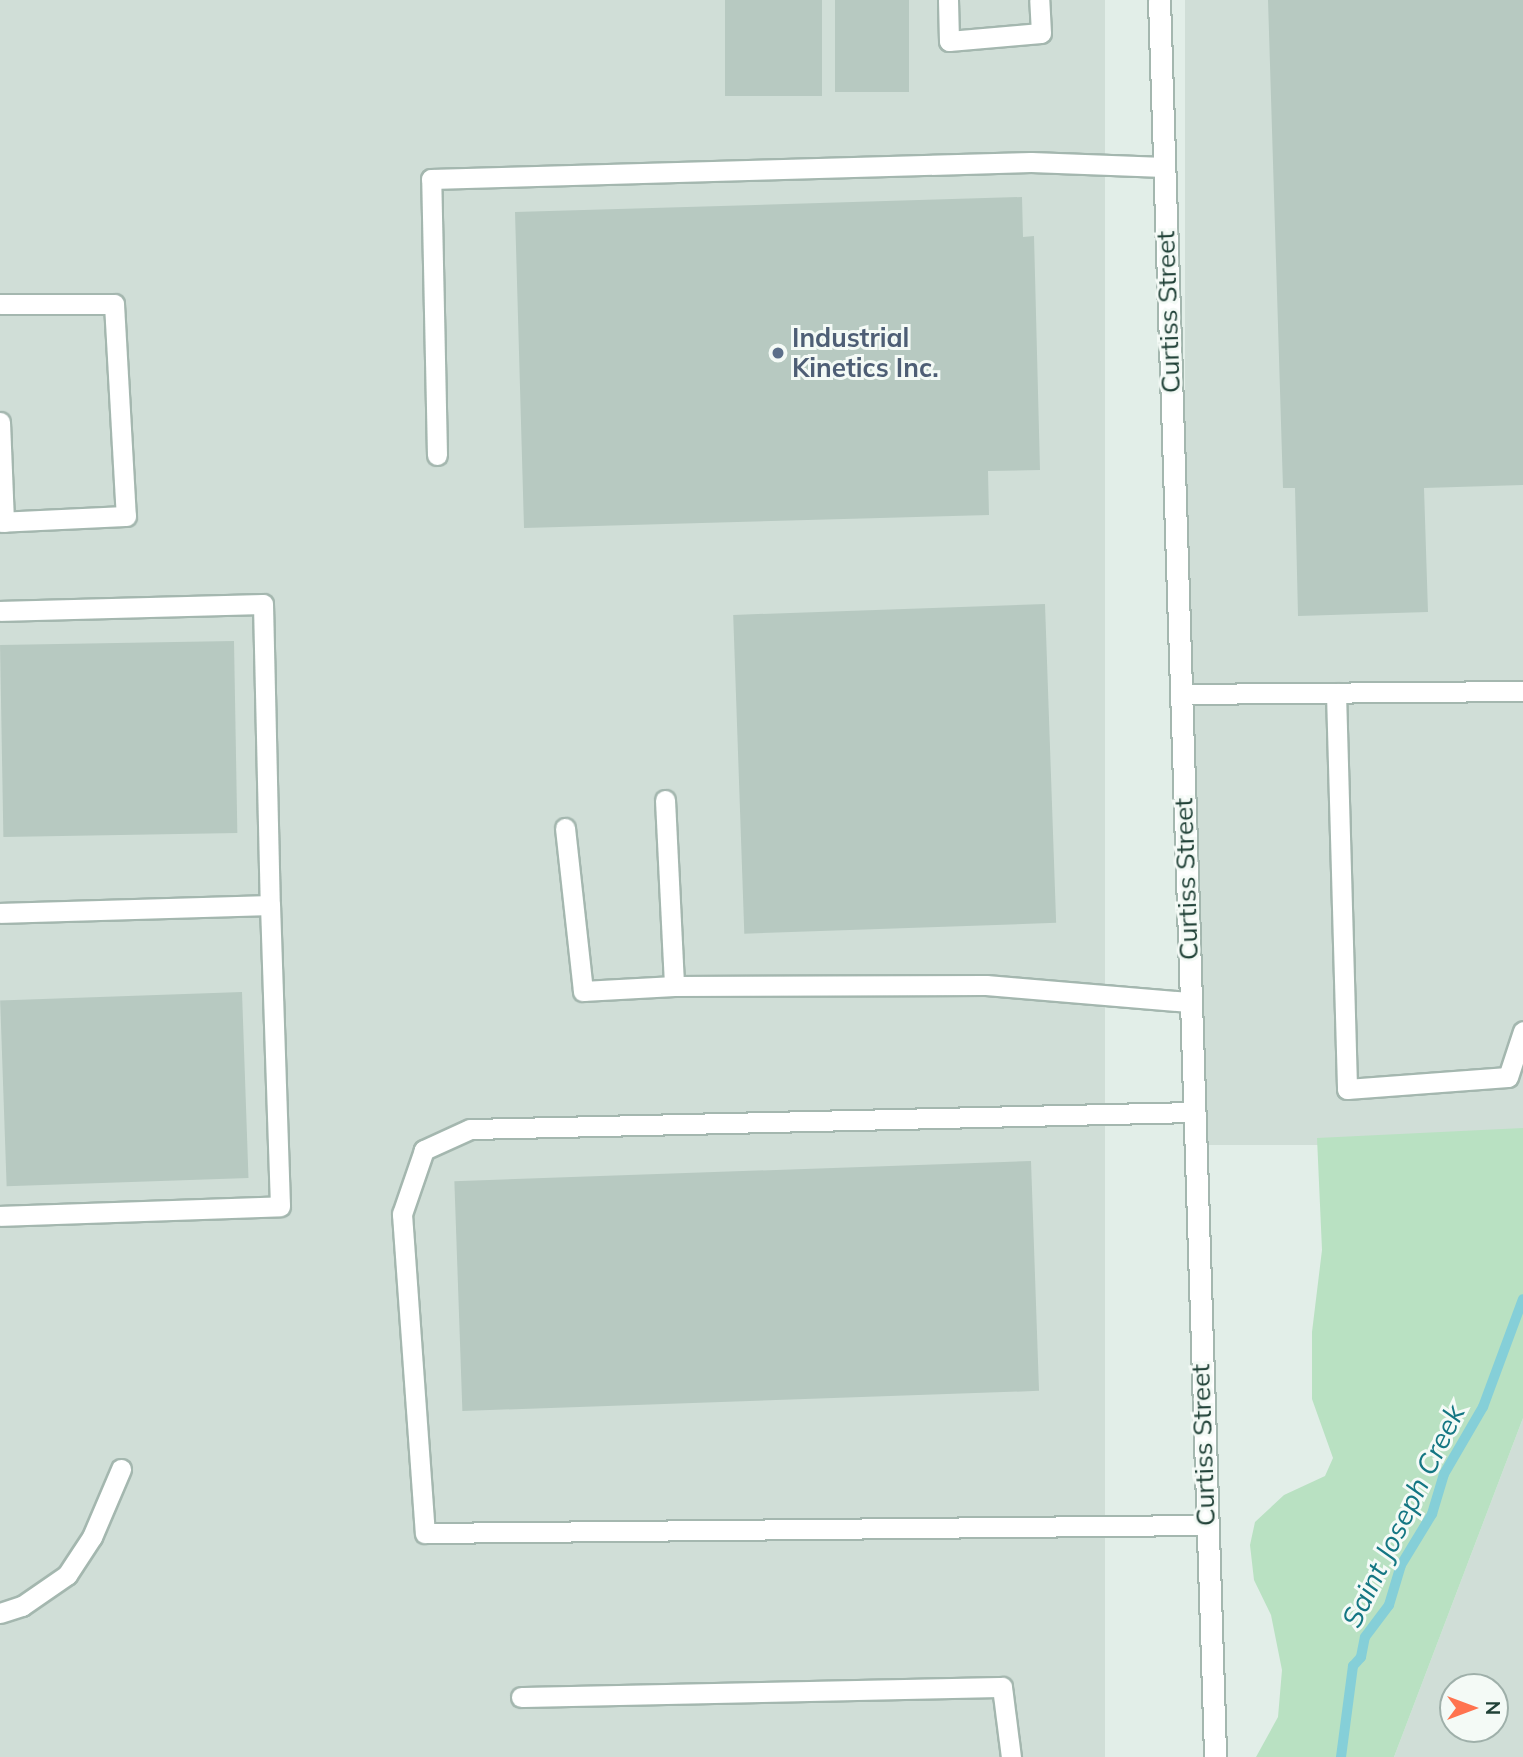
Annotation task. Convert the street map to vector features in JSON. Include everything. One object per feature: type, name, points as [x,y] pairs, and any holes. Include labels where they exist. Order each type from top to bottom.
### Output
[{"type":"street","name":"Curtiss Street","points":[[1159,0],[1215,1757]]},
{"type":"lane","points":[[948,0],[949,41],[1041,33],[1040,0]]},
{"type":"lane","points":[[437,455],[431,179],[1031,162],[1164,167]]},
{"type":"lane","points":[[0,304],[114,304],[126,516],[2,522],[0,422]]},
{"type":"lane","points":[[0,611],[263,604],[280,1206],[0,1216]]},
{"type":"lane","points":[[1180,694],[1523,691]]},
{"type":"lane","points":[[1336,693],[1347,1089],[1508,1077],[1523,1031]]},
{"type":"lane","points":[[665,800],[674,986]]},
{"type":"lane","points":[[565,828],[583,991],[674,986],[986,985],[1189,1002]]},
{"type":"lane","points":[[0,913],[270,905]]},
{"type":"lane","points":[[1193,1112],[470,1129],[424,1150],[402,1214],[425,1533],[1206,1525]]},
{"type":"lane","points":[[0,1613],[22,1606],[67,1575],[92,1537],[121,1469]]},
{"type":"lane","points":[[521,1697],[1002,1687],[1011,1757]]},
{"type":"shaded area","points":[[0,0],[1105,0],[1105,1757],[0,1757]]},
{"type":"shaded area","points":[[1185,0],[1523,0],[1523,1145],[1185,1145]]},
{"type":"shaded area","points":[[1523,1418],[1523,1757],[1394,1757]]},
{"type":"green space","points":[[1523,1128],[1523,1418],[1394,1757],[1256,1757],[1278,1717],[1282,1670],[1271,1615],[1254,1580],[1250,1545],[1255,1522],[1284,1495],[1325,1476],[1333,1458],[1312,1399],[1312,1332],[1322,1250],[1317,1138]]},
{"type":"building","points":[[725,0],[822,0],[822,96],[725,96]]},
{"type":"building","points":[[835,0],[909,0],[909,92],[835,92]]},
{"type":"building","points":[[1268,0],[1523,0],[1523,485],[1424,488],[1428,612],[1298,616],[1295,488],[1283,488]]},
{"type":"building","name":"Industrial Kinetics Inc.","points":[[1022,197],[1023,237],[1034,236],[1040,470],[988,471],[989,515],[524,528],[515,212]]},
{"type":"building","points":[[1045,604],[1056,923],[744,934],[733,615]]},
{"type":"building","points":[[234,641],[237,833],[3,837],[0,645]]},
{"type":"building","points":[[242,992],[248,1178],[7,1186],[0,1000]]},
{"type":"building","points":[[1031,1161],[1039,1391],[462,1411],[454,1181]]},
{"type":"waterway","name":"Saint Joseph Creek","points":[[1341,1757],[1353,1666],[1361,1657],[1365,1637],[1389,1605],[1401,1565],[1432,1514],[1444,1474],[1483,1407],[1523,1299]]},
{"type":"place","name":"Industrial Kinetics Inc.","points":[[778,353]]}]
